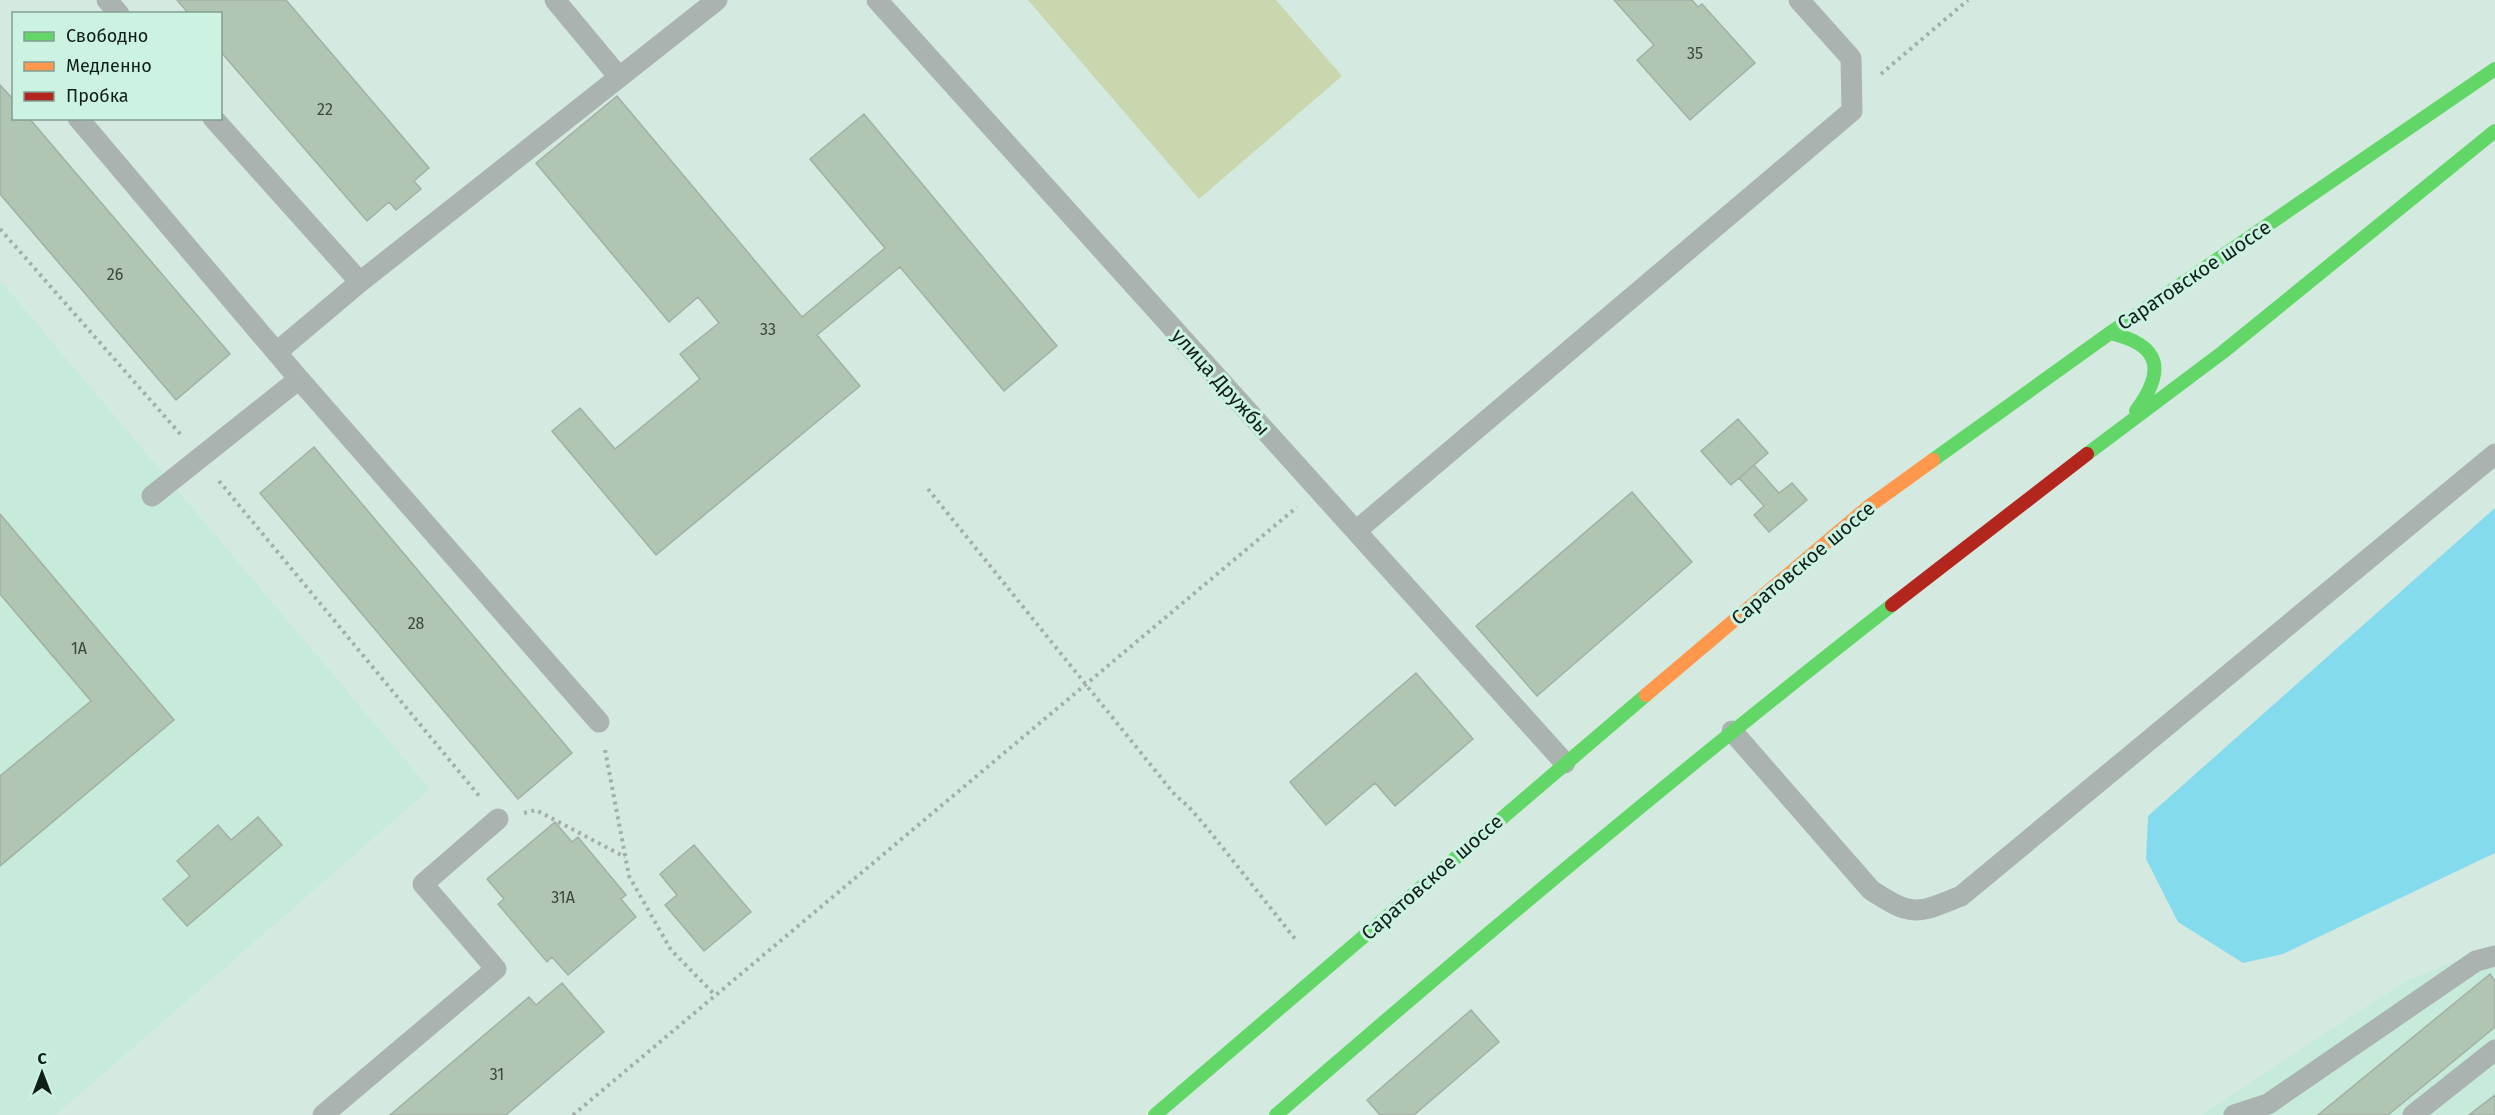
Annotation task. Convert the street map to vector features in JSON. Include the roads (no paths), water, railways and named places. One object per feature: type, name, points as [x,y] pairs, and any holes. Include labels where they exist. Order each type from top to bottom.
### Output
[{"type":"main road","name":"Саратовское шоссе","points":[[1155,1115],[1565,763],[1868,507],[2110,333],[2495,69]]},
{"type":"main road","points":[[1276,1115],[1388,1018],[1732,731],[2130,420],[2223,352],[2495,131]]},
{"type":"main road","points":[[2110,333],[2136,339],[2150,351],[2156,367],[2152,387],[2130,420]]},
{"type":"lane","points":[[107,0],[117,12]]},
{"type":"lane","points":[[555,0],[619,77]]},
{"type":"lane","points":[[278,351],[360,282],[717,0]]},
{"type":"lane","name":"улица Дружбы","points":[[877,0],[1565,763]]},
{"type":"lane","points":[[1356,531],[1852,111],[1851,58],[1799,0]]},
{"type":"lane","points":[[80,120],[278,351],[299,379],[599,722]]},
{"type":"lane","points":[[215,120],[360,282]]},
{"type":"lane","points":[[152,496],[299,379]]},
{"type":"lane","points":[[1732,731],[1870,890],[1898,908],[1925,910],[1961,896],[2495,454]]},
{"type":"lane","points":[[323,1115],[496,969],[423,884],[498,819]]},
{"type":"lane","points":[[2234,1115],[2268,1104],[2476,961],[2495,956]]},
{"type":"lane","points":[[2413,1115],[2495,1050]]},
{"type":"water","points":[[2495,508],[2495,853],[2283,954],[2243,963],[2178,922],[2146,859],[2148,816]]}]
